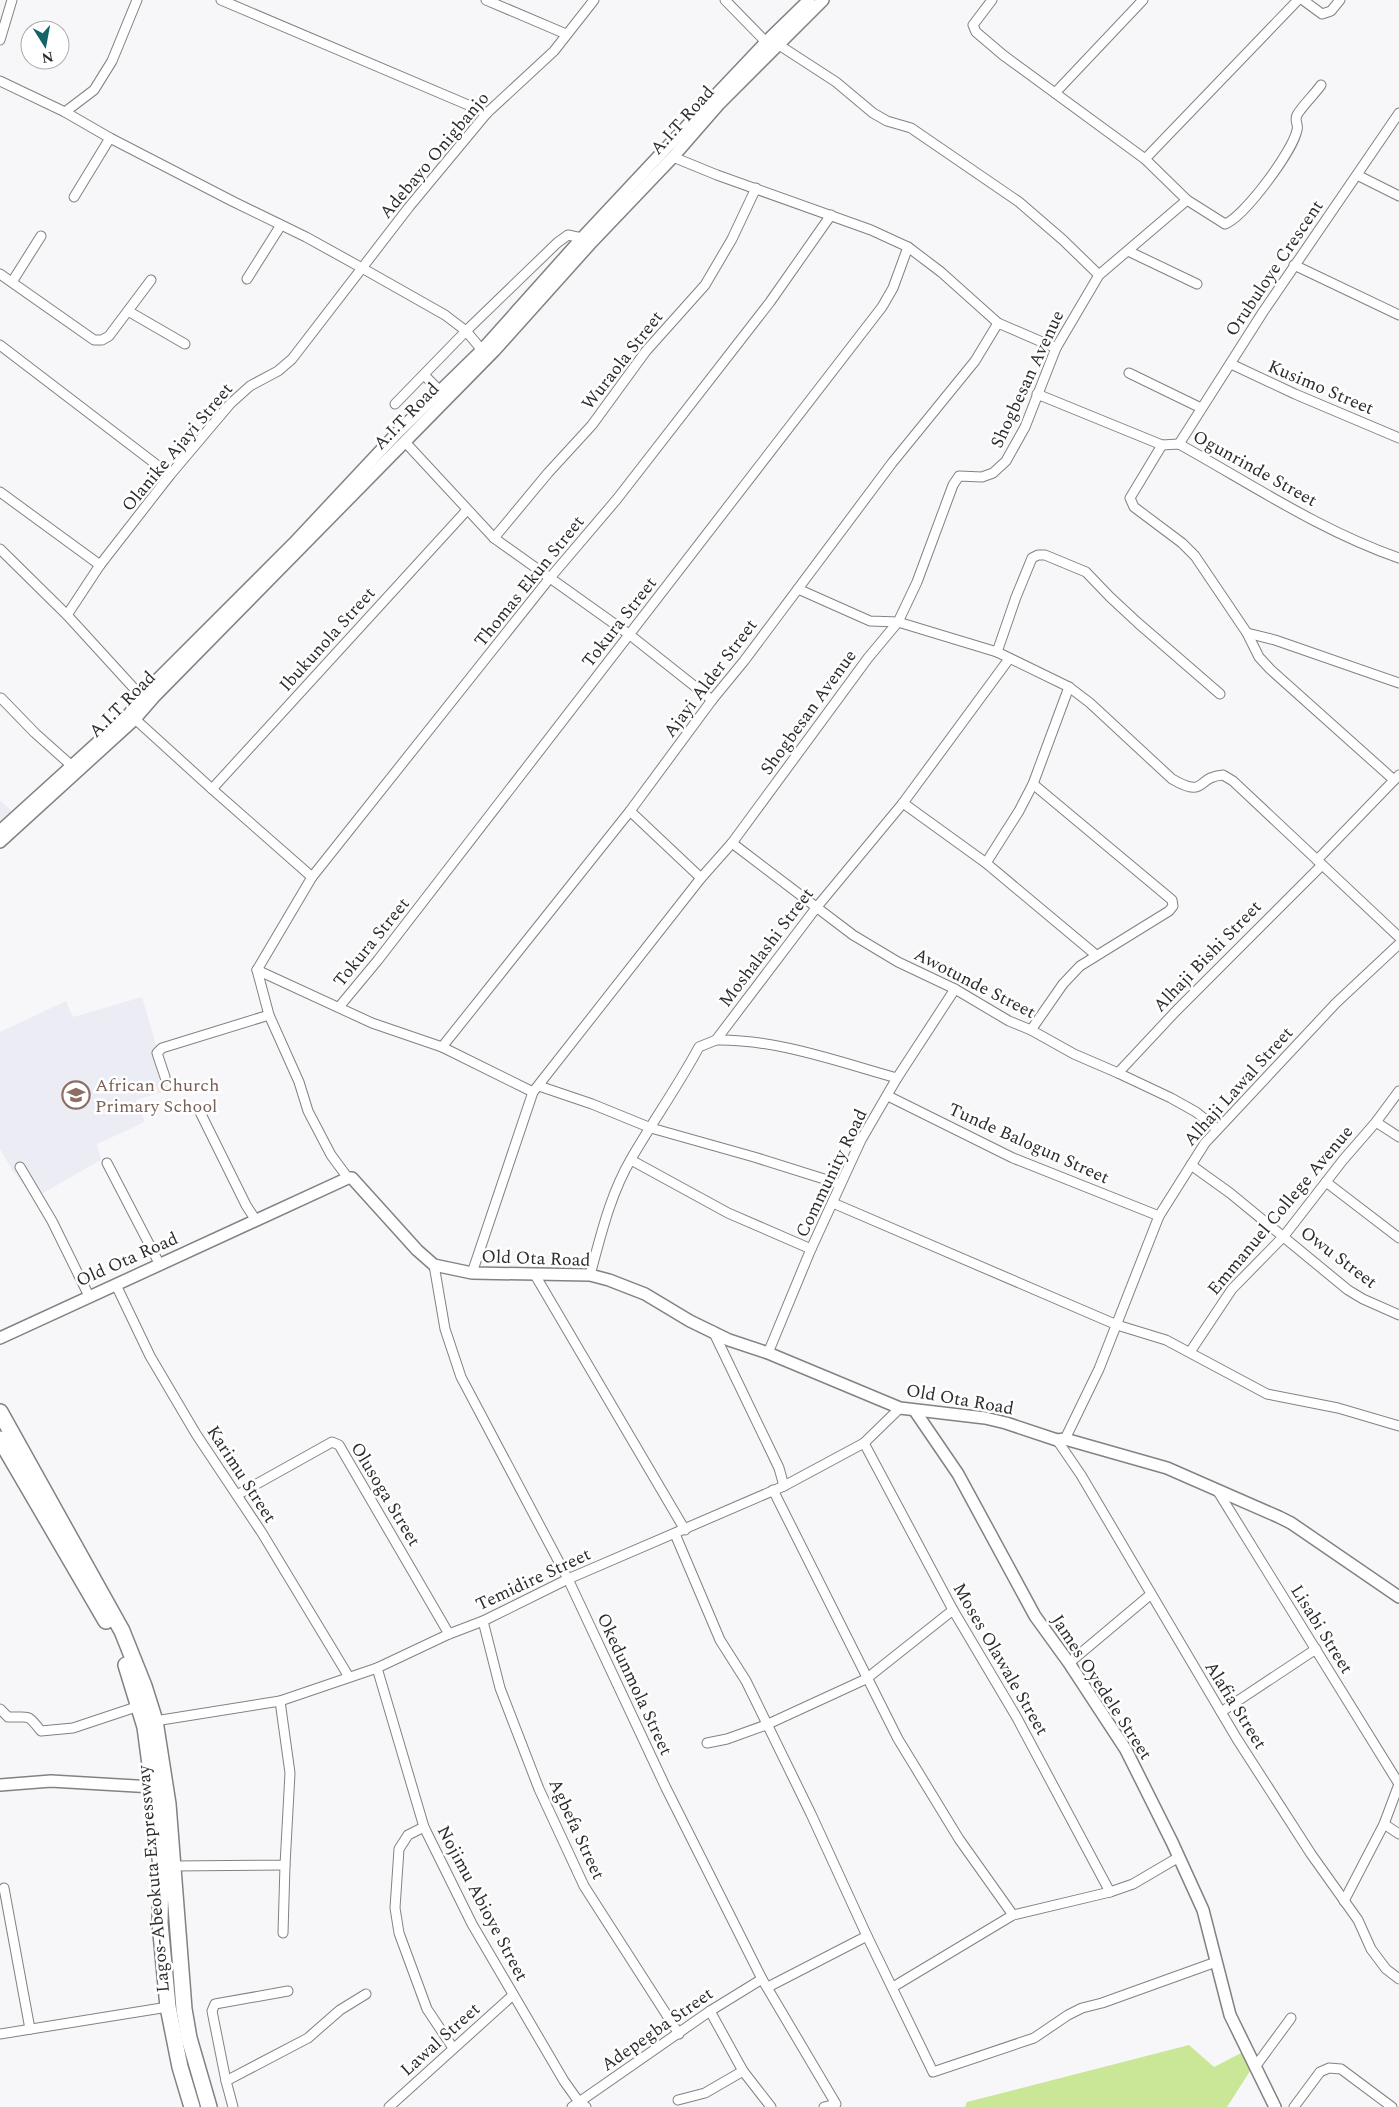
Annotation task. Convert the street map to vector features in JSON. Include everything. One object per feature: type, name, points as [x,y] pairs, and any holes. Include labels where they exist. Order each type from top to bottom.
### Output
[{"type":"highway","name":"Lagos-Abeokuta Expressway","points":[[0,1412],[122,1631],[144,1686],[155,1721],[168,1804],[184,2009],[189,2038],[210,2107]]},
{"type":"highway","name":"Lagos-Abeokuta Expressway","points":[[0,1439],[106,1622],[122,1657],[139,1706],[153,1787],[161,1868],[160,1923],[168,2007],[180,2067],[192,2107]]},
{"type":"street","points":[[0,40],[12,0]]},
{"type":"street","points":[[65,112],[94,90],[112,61],[137,0]]},
{"type":"street","points":[[221,0],[487,113]]},
{"type":"street","points":[[486,0],[566,34]]},
{"type":"street","name":"Adebayo Onigbanjo","points":[[362,268],[487,113],[554,51],[594,0]]},
{"type":"street","points":[[726,0],[766,42]]},
{"type":"street","name":"A.I.T Road","points":[[0,842],[101,745],[130,712],[141,696],[294,543],[398,432],[482,350],[582,238],[766,42],[809,0]]},
{"type":"street","name":"A.I.T Road","points":[[0,831],[72,766],[135,719],[155,696],[494,351],[590,244],[673,158],[720,103],[823,0]]},
{"type":"street","points":[[992,0],[978,18],[974,29],[1003,55],[1145,158],[1187,200],[1224,224],[1237,217],[1261,191],[1280,163],[1297,132],[1297,115],[1322,85]]},
{"type":"street","points":[[1055,93],[1143,0]]},
{"type":"street","points":[[1145,158],[1298,0]]},
{"type":"street","points":[[1303,0],[1322,14],[1331,11],[1340,0]]},
{"type":"street","points":[[779,45],[836,82],[873,113],[887,121],[910,128],[1019,202],[1063,240],[1099,275]]},
{"type":"street","points":[[0,81],[65,112],[110,138],[362,268],[445,315],[466,331],[482,350]]},
{"type":"street","name":"Orubuloye Crescent","points":[[1179,444],[1294,265],[1399,113]]},
{"type":"street","points":[[74,197],[110,138]]},
{"type":"street","points":[[673,158],[871,230],[908,247],[940,272],[998,323],[1056,348]]},
{"type":"street","points":[[1357,175],[1399,196]]},
{"type":"street","name":"Wuraola Street","points":[[494,538],[548,473],[592,425],[646,351],[705,285],[732,239],[756,188]]},
{"type":"street","name":"Shogbesan Avenue","points":[[472,1274],[536,1089],[702,878],[732,843],[868,658],[898,622],[917,582],[953,485],[959,476],[982,477],[993,473],[1006,461],[1025,427],[1056,348],[1099,275],[1187,200]]},
{"type":"street","name":"Thomas Ekun Street","points":[[257,970],[312,877],[549,578],[623,492],[770,302],[831,215]]},
{"type":"street","points":[[248,279],[281,225]]},
{"type":"street","points":[[395,404],[466,331],[564,237],[574,235],[582,238]]},
{"type":"street","points":[[12,282],[41,236]]},
{"type":"street","name":"Tokura Street","points":[[339,1007],[378,960],[882,307],[893,288],[908,247]]},
{"type":"street","points":[[1128,251],[1197,284]]},
{"type":"street","points":[[1294,265],[1399,316]]},
{"type":"street","name":"Olanike Ajayi Street","points":[[67,615],[100,565],[170,475],[230,404],[250,386],[278,371],[292,359],[362,268]]},
{"type":"street","points":[[0,274],[94,340],[102,340],[108,336],[151,280]]},
{"type":"street","points":[[128,311],[185,344]]},
{"type":"street","name":"Ajayi Alder Street","points":[[442,1047],[630,811],[892,462],[975,361],[998,323]]},
{"type":"street","points":[[0,345],[170,475]]},
{"type":"street","name":"Kusimo Street","points":[[1230,364],[1399,438]]},
{"type":"street","points":[[1129,373],[1201,408]]},
{"type":"street","points":[[424,375],[440,391]]},
{"type":"street","name":"Ogunrinde Street","points":[[1037,394],[1162,445],[1179,444],[1320,524],[1369,547],[1399,558]]},
{"type":"street","points":[[405,442],[494,538],[630,635],[712,700]]},
{"type":"street","points":[[1162,445],[1132,494],[1130,502],[1182,543],[1195,556],[1247,633],[1259,657],[1270,669],[1397,777]]},
{"type":"street","points":[[0,492],[100,565]]},
{"type":"street","name":"Ibukunola Street","points":[[212,789],[467,510]]},
{"type":"street","points":[[0,549],[67,615],[141,696]]},
{"type":"street","points":[[997,652],[1032,558],[1038,555],[1045,555],[1086,572],[1131,616],[1220,694]]},
{"type":"street","points":[[798,589],[870,621],[898,622],[997,652],[1069,687],[1172,779],[1194,788],[1199,787],[1211,778],[1223,775],[1233,781],[1399,937]]},
{"type":"street","points":[[1247,633],[1275,640],[1399,683]]},
{"type":"street","name":"Moshalashi Street","points":[[590,1275],[610,1204],[631,1160],[679,1084],[698,1047],[716,1040],[816,908],[902,803],[1008,658]]},
{"type":"street","points":[[986,863],[1020,811],[1033,784],[1069,687]]},
{"type":"street","points":[[1,698],[35,733],[72,766]]},
{"type":"street","points":[[135,719],[312,877]]},
{"type":"street","name":"Alhaji Bishi Street","points":[[1118,1073],[1320,862],[1397,777]]},
{"type":"street","points":[[1031,1030],[1072,974],[1096,955],[1169,911],[1173,906],[1172,900],[1033,784]]},
{"type":"street","points":[[902,803],[986,863],[1096,955]]},
{"type":"street","points":[[630,811],[702,878]]},
{"type":"street","name":"Awotunde Street","points":[[732,843],[853,935],[898,962],[955,989],[1009,1021],[1031,1030],[1074,1054],[1118,1073],[1196,1112],[1217,1129]]},
{"type":"street","name":"Alhaji Lawal Street","points":[[1061,1440],[1099,1369],[1159,1216],[1205,1143],[1336,1003],[1399,944]]},
{"type":"street","points":[[257,970],[372,1023],[442,1047],[536,1089],[592,1104],[651,1128],[754,1156],[840,1184]]},
{"type":"street","points":[[257,970],[269,1015],[299,1082],[308,1111],[331,1155],[348,1178],[352,1178],[417,1250],[434,1265]]},
{"type":"street","name":"Community Road","points":[[768,1353],[840,1184],[861,1140],[897,1078],[955,989]]},
{"type":"street","points":[[165,1077],[157,1054],[162,1048],[269,1015]]},
{"type":"street","points":[[716,1040],[736,1040],[801,1051],[897,1078]]},
{"type":"street","name":"Emmanuel College Avenue","points":[[1190,1352],[1232,1289],[1284,1236],[1342,1160],[1376,1122],[1399,1092]]},
{"type":"street","name":"Tunde Balogun Street","points":[[888,1096],[1013,1158],[1159,1216]]},
{"type":"street","points":[[199,1110],[246,1206],[255,1219]]},
{"type":"street","points":[[1376,1122],[1399,1137]]},
{"type":"street","points":[[631,1160],[728,1212],[812,1249]]},
{"type":"street","points":[[107,1163],[160,1265]]},
{"type":"street","name":"Owu Street","points":[[1191,1165],[1284,1236],[1348,1290],[1362,1299],[1399,1315]]},
{"type":"street","points":[[20,1167],[52,1220],[89,1296]]},
{"type":"street","name":"Old Ota Road","points":[[0,1338],[160,1265],[255,1219],[348,1178]]},
{"type":"street","points":[[1326,1182],[1399,1238]]},
{"type":"street","points":[[833,1203],[1117,1324],[1166,1340],[1267,1394],[1338,1408],[1399,1426]]},
{"type":"street","name":"Old Ota Road","points":[[434,1265],[472,1274],[590,1275],[631,1288],[690,1321],[730,1340],[768,1353],[900,1408],[986,1418],[1167,1468],[1291,1523],[1399,1597]]},
{"type":"street","name":"Okedunmola Street","points":[[434,1265],[445,1329],[462,1377],[568,1579],[666,1788],[762,1979],[836,2104],[824,2107]]},
{"type":"street","points":[[535,1275],[686,1530]]},
{"type":"street","name":"Karimu Street","points":[[116,1285],[150,1356],[196,1434],[237,1495],[349,1676]]},
{"type":"street","points":[[713,1331],[779,1468],[784,1486]]},
{"type":"street","name":"Temidire Street","points":[[155,1721],[280,1701],[377,1668],[449,1634],[483,1621],[568,1579],[686,1530],[784,1486],[864,1443],[900,1408]]},
{"type":"street","name":"James Oyedele Street","points":[[915,1411],[958,1474],[1034,1616],[1069,1662],[1126,1750],[1203,1910],[1230,2015],[1274,2107]]},
{"type":"street","name":"Alafia Street","points":[[1061,1440],[1150,1595],[1221,1712],[1311,1854],[1358,1920],[1371,1949],[1386,1968],[1399,1978]]},
{"type":"street","name":"Olusoga Street","points":[[237,1495],[332,1442],[339,1445],[449,1634]]},
{"type":"street","name":"Moses Olawale Street","points":[[864,1443],[953,1610],[1017,1718],[1110,1892]]},
{"type":"street","points":[[774,1490],[898,1739],[959,1839],[1012,1915]]},
{"type":"street","name":"Lisabi Street","points":[[1217,1490],[1399,1784]]},
{"type":"street","points":[[675,1534],[720,1640],[746,1681],[933,2072],[1034,2038],[1082,2008],[1102,2003],[1216,1962]]},
{"type":"street","points":[[1069,1662],[1150,1595]]},
{"type":"street","points":[[707,1743],[727,1739],[766,1725],[866,1678],[953,1610]]},
{"type":"street","name":"Agbefa Street","points":[[483,1621],[500,1688],[539,1789],[584,1886],[679,2034]]},
{"type":"street","points":[[1221,1712],[1316,1649]]},
{"type":"street","name":"Nojimu Abioye Street","points":[[377,1668],[424,1827],[464,1909],[579,2105]]},
{"type":"street","points":[[280,1701],[290,1773],[283,1933]]},
{"type":"street","points":[[0,1709],[8,1717],[25,1715],[32,1719],[41,1731],[73,1728],[139,1706]]},
{"type":"street","points":[[0,1785],[51,1781],[153,1787]]},
{"type":"street","points":[[1344,1901],[1384,1824],[1399,1784]]},
{"type":"street","points":[[1384,1824],[1399,1834]]},
{"type":"street","points":[[424,1827],[408,1835],[399,1849],[395,1908],[399,1933],[427,2009],[452,2048]]},
{"type":"street","points":[[893,1986],[1012,1915],[1110,1892],[1133,1884],[1179,1857]]},
{"type":"street","points":[[173,1866],[285,1865]]},
{"type":"street","points":[[4,1888],[30,2029]]},
{"type":"street","points":[[768,1988],[867,1936]]},
{"type":"street","name":"Adepegba Street","points":[[579,2105],[710,2010],[762,1979]]},
{"type":"street","points":[[233,2107],[212,2011],[213,2007],[215,2004],[288,1991]]},
{"type":"street","points":[[226,2081],[308,2038],[340,2010],[366,1994]]},
{"type":"street","name":"Lawal Street","points":[[389,2107],[452,2048],[514,1995]]},
{"type":"street","points":[[0,2034],[168,2007]]},
{"type":"street","points":[[710,2010],[743,2070],[771,2107]]},
{"type":"street","points":[[1255,2067],[1291,2018]]},
{"type":"street","points":[[1294,2107],[1320,2072],[1330,2068],[1341,2069],[1392,2107]]},
{"type":"street","points":[[678,2100],[705,2093],[743,2070]]},
{"type":"shaded area","points":[[0,800],[17,816],[0,830]]},
{"type":"shaded area","name":"African Church Primary School","points":[[142,997],[169,1090],[136,1100],[145,1122],[97,1144],[101,1160],[34,1198],[12,1170],[0,1149],[0,1032],[66,1001],[73,1017]]},
{"type":"green space","points":[[1189,2045],[1214,2067],[1245,2051],[1252,2068],[1227,2107],[965,2107],[967,2102]]},
{"type":"place","name":"African Church Primary School","points":[[76,1095]]}]
